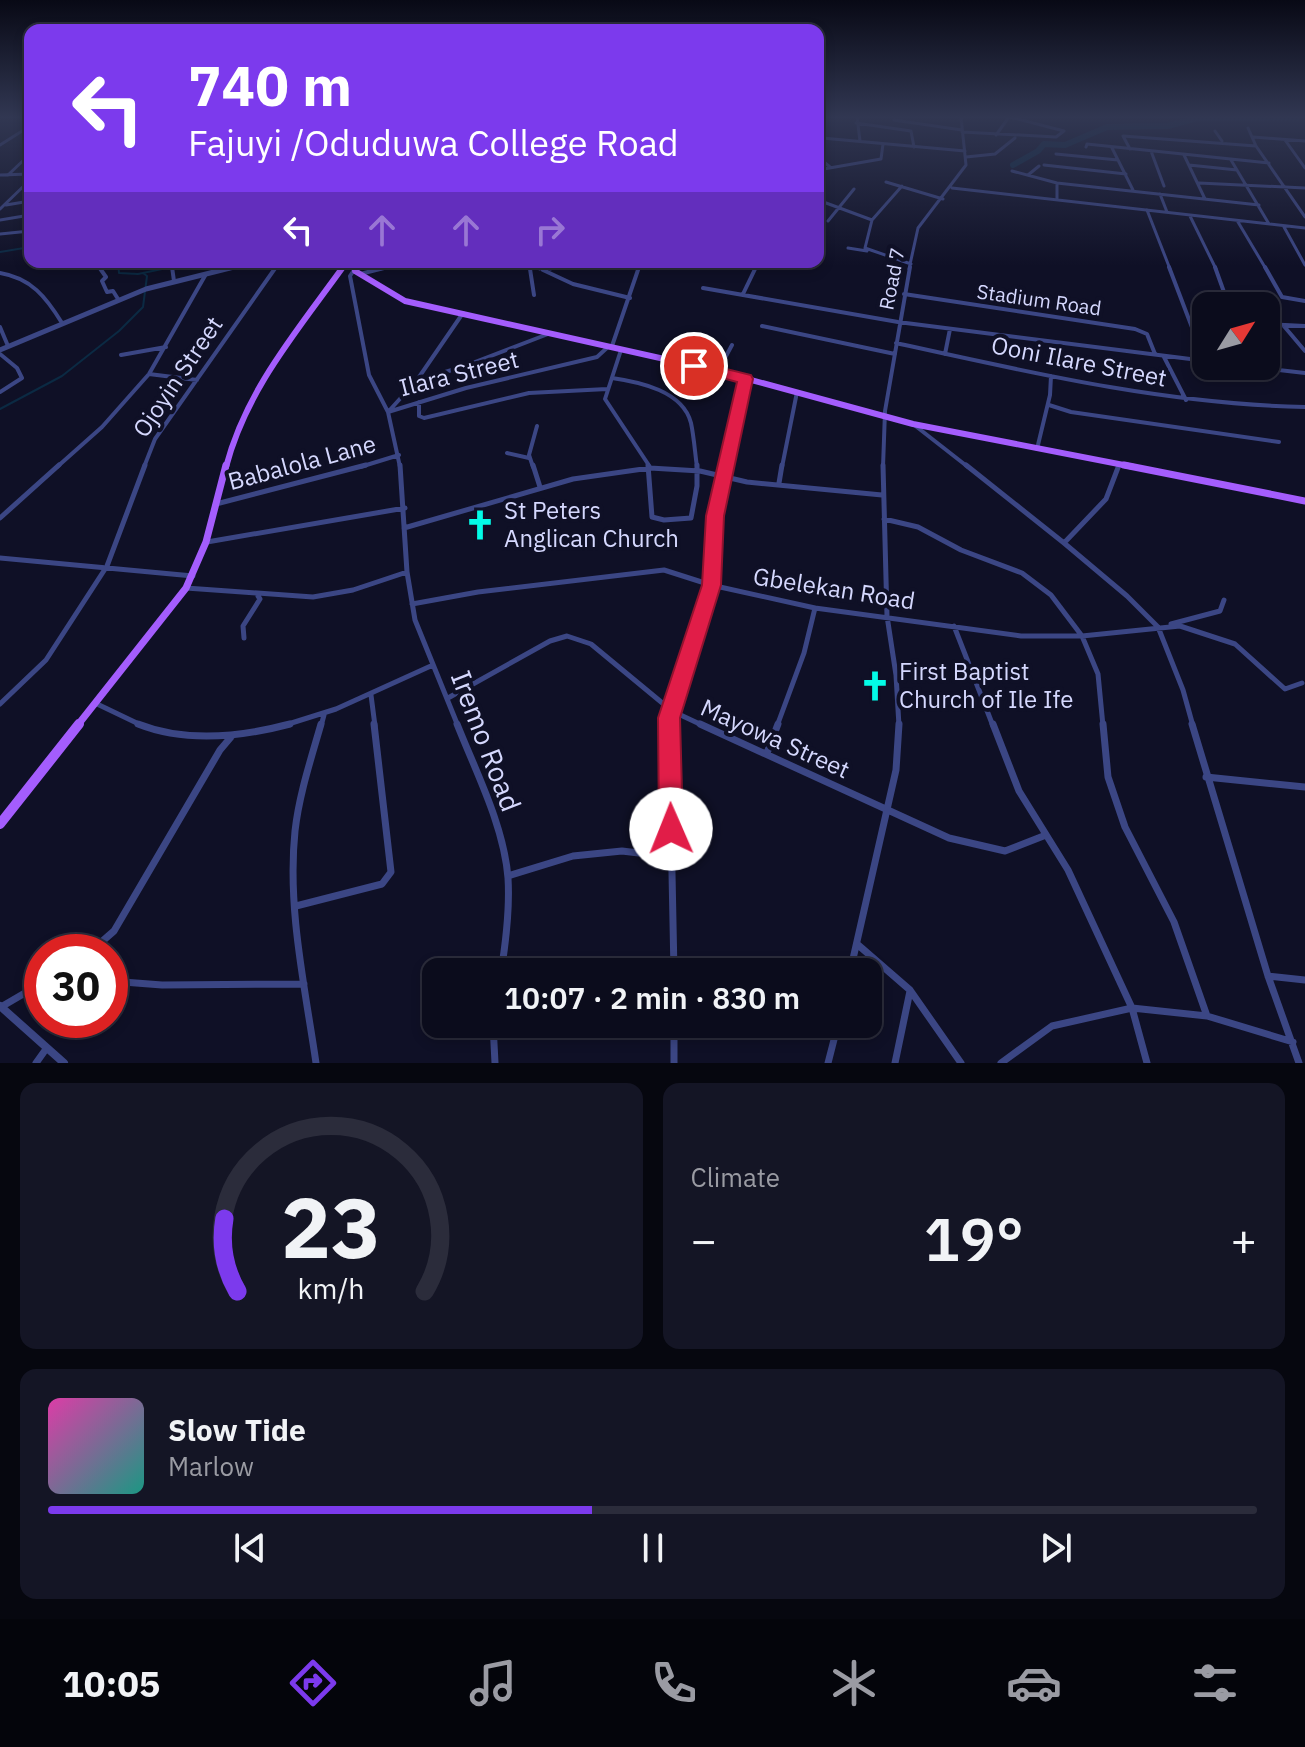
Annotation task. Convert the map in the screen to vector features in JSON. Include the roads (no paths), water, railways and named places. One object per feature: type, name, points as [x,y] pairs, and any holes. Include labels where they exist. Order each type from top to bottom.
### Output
[{"type":"main road","points":[[0,824],[186,588],[206,542],[245,410],[265,376],[343,268]]},
{"type":"main road","points":[[338,273],[355,268],[405,301],[718,371],[913,424],[1305,501]]},
{"type":"street","points":[[8,175],[17,167]]},
{"type":"street","points":[[824,169],[831,167]]},
{"type":"street","name":"Road 7","points":[[854,958],[896,770],[899,727],[896,675],[887,616],[882,495],[885,415],[898,322],[918,228],[952,188],[965,167]]},
{"type":"street","points":[[1027,176],[1040,167]]},
{"type":"street","points":[[1057,167],[1126,174]]},
{"type":"street","points":[[1122,167],[1133,190]]},
{"type":"street","points":[[1157,167],[1164,186]]},
{"type":"street","points":[[1190,167],[1205,199]]},
{"type":"street","points":[[1204,167],[1237,170]]},
{"type":"street","points":[[1235,167],[1269,224]]},
{"type":"street","points":[[1271,167],[1305,217]]},
{"type":"street","points":[[1012,171],[1057,183],[1259,205]]},
{"type":"street","points":[[0,175],[24,179]]},
{"type":"street","points":[[886,182],[943,199]]},
{"type":"street","points":[[1057,183],[1057,200]]},
{"type":"street","points":[[1199,183],[1305,188]]},
{"type":"street","points":[[0,209],[24,185]]},
{"type":"street","points":[[868,251],[865,248],[872,220],[902,186]]},
{"type":"street","points":[[952,188],[1305,228]]},
{"type":"street","points":[[828,221],[836,207],[854,189]]},
{"type":"street","points":[[1160,194],[1167,212]]},
{"type":"street","points":[[5,205],[24,202]]},
{"type":"street","points":[[824,202],[872,220]]},
{"type":"street","points":[[1147,210],[1192,327]]},
{"type":"street","points":[[1190,215],[1224,292]]},
{"type":"street","points":[[0,220],[24,216]]},
{"type":"street","points":[[1237,221],[1282,297],[1305,301]]},
{"type":"street","points":[[1283,226],[1305,265]]},
{"type":"street","points":[[0,234],[24,232]]},
{"type":"street","points":[[848,248],[911,264]]},
{"type":"street","points":[[99,268],[106,277],[102,281],[107,292],[113,291],[118,299]]},
{"type":"street","points":[[172,268],[174,281]]},
{"type":"street","points":[[0,392],[22,378],[17,368],[0,352],[8,346],[118,299],[221,268]]},
{"type":"street","name":"Ojoyin Street","points":[[0,704],[46,660],[107,566],[148,453],[276,268]]},
{"type":"street","name":"Iremo Road","points":[[355,268],[369,375],[388,412],[399,455],[412,604],[422,642],[448,698],[496,827],[508,876],[508,926],[503,958]]},
{"type":"street","points":[[534,295],[530,269],[552,268]]},
{"type":"street","points":[[610,346],[639,268]]},
{"type":"street","points":[[743,294],[756,268]]},
{"type":"street","points":[[543,270],[568,283],[630,298]]},
{"type":"street","points":[[0,273],[36,285],[44,292],[62,323]]},
{"type":"street","points":[[0,518],[102,427],[149,374],[207,273]]},
{"type":"street","points":[[703,288],[898,322],[1192,359]]},
{"type":"street","name":"Stadium Road","points":[[904,294],[1135,329],[1147,334],[1158,355],[1168,360],[1186,400]]},
{"type":"street","name":"Ilara Street","points":[[388,412],[417,380],[463,313]]},
{"type":"street","points":[[1280,325],[1305,326]]},
{"type":"street","points":[[1283,325],[1305,351]]},
{"type":"street","points":[[762,326],[895,354]]},
{"type":"street","points":[[0,327],[8,346]]},
{"type":"street","points":[[945,354],[950,329]]},
{"type":"street","points":[[417,380],[462,367],[550,332]]},
{"type":"street","name":"Ooni Ilare Street","points":[[896,343],[1141,395],[1266,408],[1305,407]]},
{"type":"street","points":[[718,371],[732,345]]},
{"type":"street","name":"Ilara Street","points":[[388,412],[597,357],[610,346]]},
{"type":"street","points":[[121,355],[166,347]]},
{"type":"street","points":[[612,378],[639,381],[672,397],[685,410],[691,424],[691,438],[700,471],[699,492],[691,518],[654,519],[650,468],[605,399],[621,350]]},
{"type":"street","points":[[1280,370],[1305,373]]},
{"type":"street","points":[[149,374],[197,380]]},
{"type":"street","points":[[1037,449],[1038,435],[1052,392],[1051,376]]},
{"type":"street","points":[[674,958],[669,718],[711,585],[715,516],[745,379]]},
{"type":"street","points":[[419,402],[419,416],[424,418],[529,393],[607,389]]},
{"type":"street","points":[[779,483],[797,392]]},
{"type":"street","points":[[1049,405],[1071,412],[1279,442]]},
{"type":"street","points":[[913,424],[1064,543],[1127,596],[1158,627],[1183,690],[1206,777],[1268,976],[1299,1063]]},
{"type":"street","points":[[537,426],[530,458],[540,487]]},
{"type":"street","points":[[507,453],[530,458]]},
{"type":"street","name":"Babalola Lane","points":[[215,505],[326,478],[399,455]]},
{"type":"street","points":[[1064,543],[1104,502],[1116,484],[1119,465]]},
{"type":"street","points":[[404,528],[540,487],[650,468],[700,471],[747,482],[882,495]]},
{"type":"street","points":[[206,542],[405,508]]},
{"type":"street","points":[[884,519],[918,527],[961,550],[1022,573],[1051,595],[1082,636],[1098,674],[1108,777],[1125,827],[1174,922],[1207,1016]]},
{"type":"street","points":[[0,558],[193,576]]},
{"type":"street","name":"Gbelekan Road","points":[[412,604],[478,592],[664,570],[711,585],[815,608],[1021,636],[1082,636],[1158,627]]},
{"type":"street","points":[[186,588],[257,595],[324,596],[407,572]]},
{"type":"street","points":[[244,638],[243,626],[260,599],[257,595]]},
{"type":"street","points":[[1158,627],[1220,611],[1224,600]]},
{"type":"street","points":[[767,753],[804,653],[815,608]]},
{"type":"street","points":[[953,626],[1019,791],[1068,870],[1132,1008],[1147,1063]]},
{"type":"street","points":[[1158,627],[1180,626],[1220,638],[1235,644],[1285,689],[1302,683]]},
{"type":"street","name":"Mayowa Street","points":[[448,698],[525,652],[567,636],[580,639],[605,653],[672,711],[949,838],[1005,851],[1046,835]]},
{"type":"street","points":[[95,703],[136,724],[161,731],[194,737],[231,736],[324,715],[433,665]]},
{"type":"street","points":[[296,906],[382,884],[391,872],[371,695]]},
{"type":"street","points":[[316,1063],[304,984],[293,849],[298,816],[324,715]]},
{"type":"street","points":[[111,934],[231,736]]},
{"type":"street","points":[[1206,777],[1305,787]]},
{"type":"street","points":[[508,876],[573,856],[622,851],[672,857]]},
{"type":"street","points":[[857,944],[910,990],[961,1063]]},
{"type":"street","points":[[1268,976],[1305,980]]},
{"type":"street","points":[[128,982],[304,984]]},
{"type":"street","points":[[895,1063],[910,990]]},
{"type":"street","points":[[24,993],[0,1007],[64,1063]]},
{"type":"street","points":[[1001,1063],[1052,1026],[1132,1008],[1207,1016],[1294,1043]]},
{"type":"street","points":[[494,1038],[495,1063]]},
{"type":"street","points":[[674,1038],[674,1063]]},
{"type":"street","points":[[828,1063],[834,1038]]},
{"type":"street","points":[[36,1063],[46,1049]]},
{"type":"waterway","points":[[0,252],[24,248]]},
{"type":"waterway","points":[[119,268],[119,273],[138,274],[167,268]]},
{"type":"waterway","points":[[0,409],[62,376],[119,331],[143,307],[147,276],[143,273]]},
{"type":"place","name":"St Peters Anglican Church","points":[[480,525]]},
{"type":"place","name":"First Baptist Church of Ile Ife","points":[[875,686]]}]
